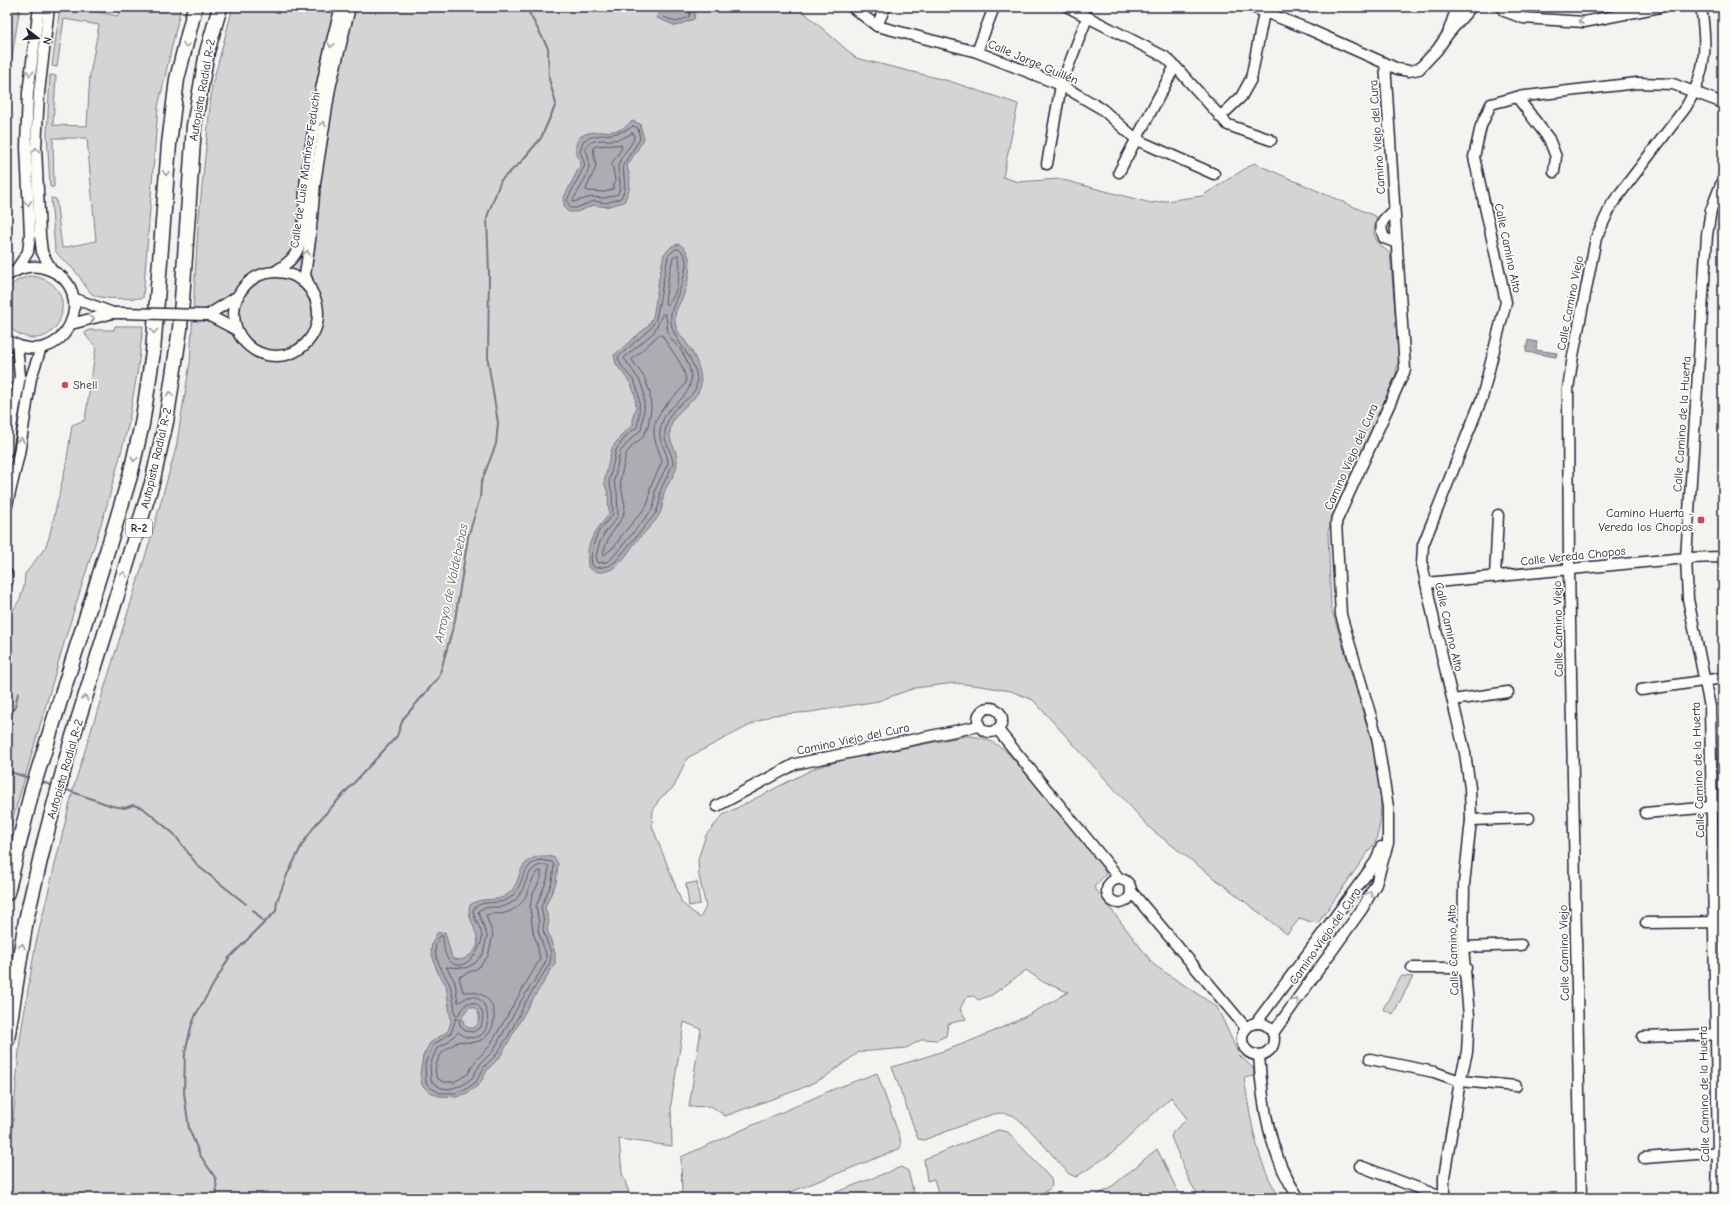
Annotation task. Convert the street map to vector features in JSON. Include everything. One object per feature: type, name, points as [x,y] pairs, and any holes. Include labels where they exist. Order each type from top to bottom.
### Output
[{"type":"highway","name":"Autopista Radial R-2","points":[[7,893],[32,790],[130,476],[142,424],[153,352],[168,144],[178,79],[195,7]]},
{"type":"highway","name":"Autopista Radial R-2","points":[[7,1040],[26,920],[45,839],[77,725],[152,483],[166,422],[180,329],[194,126],[207,52],[220,7]]},
{"type":"street","points":[[16,270],[28,252],[30,235],[26,147],[28,93],[39,7]]},
{"type":"street","points":[[49,7],[38,93],[36,147],[42,252],[52,271]]},
{"type":"street","name":"Calle de Luis Martínez Feduchi","points":[[276,272],[286,264],[297,251],[301,238],[306,182],[321,86],[341,7]]},
{"type":"street","name":"Calle de Luis Martínez Feduchi","points":[[311,290],[304,275],[310,240],[315,183],[330,88],[350,7]]},
{"type":"street","name":"Calle Jorge Guillén","points":[[852,7],[877,26],[977,52],[1061,85],[1102,109],[1137,140],[1214,174]]},
{"type":"street","points":[[877,26],[885,7]]},
{"type":"street","points":[[977,52],[994,7]]},
{"type":"street","points":[[1068,7],[1086,18],[1165,58],[1175,66],[1228,125],[1271,140]]},
{"type":"street","points":[[1252,7],[1264,9],[1398,69],[1409,71],[1419,69],[1437,50],[1448,34],[1471,7]]},
{"type":"street","points":[[1448,34],[1456,7]]},
{"type":"street","points":[[1503,7],[1504,12],[1523,18],[1584,22],[1660,7]]},
{"type":"street","name":"Calle Camino Viejo","points":[[1581,1198],[1569,568],[1568,389],[1596,238],[1612,204],[1695,92],[1701,72],[1706,39],[1701,7]]},
{"type":"street","points":[[1220,117],[1242,97],[1252,79],[1264,9]]},
{"type":"street","points":[[1047,164],[1061,85],[1086,18]]},
{"type":"street","name":"Camino Viejo del Cura","points":[[1273,1033],[1362,909],[1376,884],[1388,843],[1386,783],[1377,737],[1341,615],[1336,522],[1405,370],[1385,63]]},
{"type":"street","points":[[1119,172],[1175,66]]},
{"type":"street","name":"Calle Camino Alto","points":[[1444,1198],[1444,1177],[1460,1081],[1467,1052],[1469,1016],[1464,947],[1464,884],[1471,820],[1470,788],[1465,753],[1422,564],[1423,545],[1482,398],[1506,302],[1474,157],[1481,126],[1492,104],[1517,97],[1637,83],[1673,84],[1723,103]]},
{"type":"street","points":[[1517,97],[1536,124],[1549,139],[1556,156],[1554,172]]},
{"type":"street","name":"Calle Camino de la Huerta","points":[[1717,1198],[1720,1152],[1718,807],[1710,708],[1688,599],[1686,558],[1707,235],[1711,210],[1723,179]]},
{"type":"street","name":"Camino Viejo del Cura","points":[[1394,210],[1384,218],[1380,229],[1384,238],[1397,243]]},
{"type":"street","points":[[7,276],[16,270],[28,266],[40,267],[52,271],[62,278],[69,287],[73,298],[74,311],[71,324],[64,336],[41,348],[29,349],[17,346],[7,340]]},
{"type":"street","points":[[276,272],[289,274],[302,280],[311,290],[317,303],[318,317],[315,331],[307,343],[296,351],[283,356],[269,356],[255,351],[244,342],[237,330],[234,319],[234,307],[244,286],[253,278],[264,273],[276,272]]},
{"type":"street","points":[[208,314],[238,296]]},
{"type":"street","points":[[73,298],[116,313]]},
{"type":"street","points":[[71,324],[116,313],[208,314],[237,330]]},
{"type":"street","points":[[7,451],[20,376],[17,346]]},
{"type":"street","points":[[7,505],[19,454],[31,378],[41,348]]},
{"type":"street","points":[[1495,577],[1498,515]]},
{"type":"street","name":"Calle Vereda Chopos","points":[[1426,583],[1495,577],[1569,568],[1686,558],[1723,557]]},
{"type":"street","points":[[7,574],[7,582]]},
{"type":"street","points":[[1641,690],[1723,678]]},
{"type":"street","points":[[1453,700],[1508,692]]},
{"type":"street","points":[[990,708],[994,709],[1000,714],[1002,722],[998,730],[988,732],[979,726],[979,714],[990,708]]},
{"type":"street","name":"Camino Viejo del Cura","points":[[717,806],[795,764],[979,726]]},
{"type":"street","points":[[998,730],[1106,863],[1115,880],[1128,883],[1131,891],[1246,1028]]},
{"type":"street","points":[[1645,813],[1718,807]]},
{"type":"street","points":[[1471,820],[1529,818]]},
{"type":"street","name":"Camino Viejo del Cura","points":[[1256,1023],[1366,876],[1376,860],[1388,824]]},
{"type":"street","points":[[1115,880],[1107,888],[1108,896],[1114,902],[1135,904],[1146,909]]},
{"type":"street","points":[[1121,902],[1129,898],[1131,891]]},
{"type":"street","points":[[1646,923],[1719,922]]},
{"type":"street","points":[[1464,947],[1521,946]]},
{"type":"street","points":[[1412,968],[1466,968]]},
{"type":"street","points":[[1256,1023],[1263,1023],[1269,1027],[1273,1033],[1273,1045],[1270,1050],[1258,1055],[1247,1051],[1243,1046],[1242,1034],[1246,1028],[1256,1023]]},
{"type":"street","points":[[1643,1037],[1720,1034]]},
{"type":"street","points":[[1258,1055],[1264,1104],[1273,1145],[1289,1183],[1299,1198]]},
{"type":"street","points":[[1370,1059],[1434,1072],[1460,1081],[1516,1086]]},
{"type":"street","points":[[1644,1158],[1720,1152]]},
{"type":"street","points":[[1360,1166],[1444,1198]]},
{"type":"shaded area","points":[[7,7],[20,7],[11,63],[7,116]]},
{"type":"shaded area","points":[[60,7],[73,7],[118,16],[121,7],[181,7],[158,107],[143,298],[95,296],[55,250],[51,198],[56,199],[62,248],[96,241],[87,138],[53,138],[54,187],[50,187],[47,133],[50,75],[56,76],[53,125],[87,126],[90,74],[99,25],[64,19],[57,67],[52,66]]},
{"type":"shaded area","points":[[233,7],[798,7],[856,58],[949,81],[1018,104],[1003,177],[1018,182],[1059,179],[1151,203],[1202,196],[1254,163],[1377,217],[1374,229],[1375,238],[1380,245],[1390,253],[1399,357],[1395,377],[1328,531],[1331,607],[1373,746],[1381,800],[1380,823],[1376,841],[1318,923],[1300,918],[1287,934],[1152,830],[1033,700],[1011,691],[955,683],[915,688],[878,701],[811,712],[773,715],[756,722],[687,758],[674,787],[659,799],[653,811],[652,826],[682,903],[700,918],[706,907],[699,876],[698,859],[706,835],[723,815],[815,768],[843,760],[966,736],[983,738],[998,745],[1007,752],[1066,820],[1103,868],[1106,874],[1094,887],[1154,965],[1217,1007],[1239,1055],[1253,1068],[1254,1076],[1244,1078],[1252,1125],[1265,1170],[1280,1198],[1200,1198],[1190,1182],[1171,1137],[1173,1132],[1187,1119],[1171,1097],[1112,1153],[1076,1177],[1069,1174],[1041,1142],[1017,1118],[1006,1113],[990,1115],[924,1140],[918,1139],[892,1067],[938,1053],[983,1036],[1026,1016],[1068,992],[1043,982],[1026,970],[992,995],[978,1000],[974,996],[966,997],[960,1009],[966,1019],[948,1024],[946,1036],[937,1040],[923,1039],[906,1048],[859,1052],[825,1077],[800,1089],[725,1116],[711,1106],[689,1107],[701,1029],[684,1022],[671,1104],[672,1146],[619,1139],[622,1173],[631,1198],[9,1198],[9,1169],[20,1039],[35,947],[74,786],[149,544],[176,448],[190,363],[198,227],[212,86]]},
{"type":"shaded area","points":[[7,151],[10,239],[7,249]]},
{"type":"shaded area","points":[[30,276],[46,280],[56,289],[61,300],[62,312],[58,323],[51,332],[40,337],[27,337],[15,332],[7,321],[7,298],[12,284]]},
{"type":"shaded area","points":[[115,326],[143,326],[138,368],[128,426],[107,505],[66,636],[7,839],[7,615],[14,609],[20,599],[24,586],[25,574],[45,548],[49,538],[66,465],[72,425],[85,420],[96,347],[86,336],[85,332],[89,330],[114,330]]},
{"type":"shaded area","points":[[697,882],[700,904],[689,906],[686,884]]},
{"type":"shaded area","points":[[1401,976],[1413,977],[1393,1014],[1383,1009]]},
{"type":"shaded area","points":[[877,1073],[900,1138],[901,1146],[899,1149],[776,1198],[682,1198],[681,1157],[834,1089]]},
{"type":"shaded area","points":[[998,1130],[1008,1132],[1051,1179],[1052,1186],[1048,1190],[1029,1198],[932,1198],[939,1196],[934,1179],[927,1181],[924,1159]]},
{"type":"shaded area","points":[[1157,1149],[1181,1198],[1092,1198],[1110,1188]]},
{"type":"shaded area","points":[[901,1167],[908,1171],[915,1198],[821,1198]]},
{"type":"water","points":[[668,7],[696,7],[694,19],[676,26],[657,18],[658,13]]},
{"type":"water","points":[[632,121],[640,124],[644,139],[627,166],[630,178],[629,190],[624,202],[606,207],[594,205],[577,212],[569,212],[565,209],[563,199],[581,164],[576,150],[577,142],[580,137],[592,132],[619,130]]},
{"type":"water","points":[[679,244],[685,248],[688,254],[690,268],[683,297],[676,310],[675,321],[678,332],[691,349],[697,363],[701,377],[700,388],[693,399],[675,417],[672,423],[670,435],[676,452],[677,466],[664,492],[662,507],[658,517],[618,565],[611,570],[603,572],[592,570],[588,567],[587,558],[590,544],[595,532],[609,514],[608,493],[604,482],[612,448],[623,433],[633,425],[633,415],[636,409],[635,395],[631,384],[616,364],[614,355],[648,326],[653,317],[664,254],[672,246]]},
{"type":"water","points":[[1528,340],[1537,342],[1536,350],[1557,353],[1556,357],[1526,352]]},
{"type":"water","points":[[540,856],[548,856],[555,858],[558,864],[556,883],[545,907],[549,922],[547,929],[555,953],[555,965],[549,971],[547,977],[529,1005],[500,1057],[488,1069],[479,1085],[467,1093],[457,1097],[439,1096],[429,1092],[422,1085],[420,1074],[423,1056],[430,1043],[448,1031],[451,1022],[446,985],[437,971],[431,951],[432,943],[437,933],[445,932],[452,958],[461,960],[467,957],[474,951],[477,945],[476,932],[469,912],[470,905],[480,900],[499,899],[508,894],[513,889],[523,867],[532,859]],"holes":[[[469,1007],[474,1007],[478,1012],[479,1021],[474,1028],[468,1028],[464,1024],[462,1016]]]},
{"type":"waterway","name":"Arroyo de Valdebebas","points":[[217,1198],[216,1179],[200,1155],[189,1129],[184,1093],[185,1053],[191,1027],[196,1014],[229,958],[276,911],[277,901],[287,875],[303,843],[316,824],[397,736],[403,719],[439,677],[455,620],[468,537],[480,498],[481,483],[496,444],[498,423],[488,361],[489,272],[487,217],[501,180],[521,162],[541,138],[556,104],[549,79],[548,48],[526,7]]},
{"type":"waterway","points":[[7,721],[15,707],[18,693]]},
{"type":"waterway","points":[[7,771],[29,778]]},
{"type":"waterway","points":[[39,781],[54,786]]},
{"type":"waterway","points":[[64,789],[112,806],[125,808],[133,805],[143,808],[174,834],[198,866],[246,904]]},
{"type":"waterway","points":[[253,910],[264,922]]},
{"type":"place","name":"Shell","points":[[65,385]]},
{"type":"place","name":"Camino Huerta - Vereda los Chopos","points":[[1701,520]]}]
